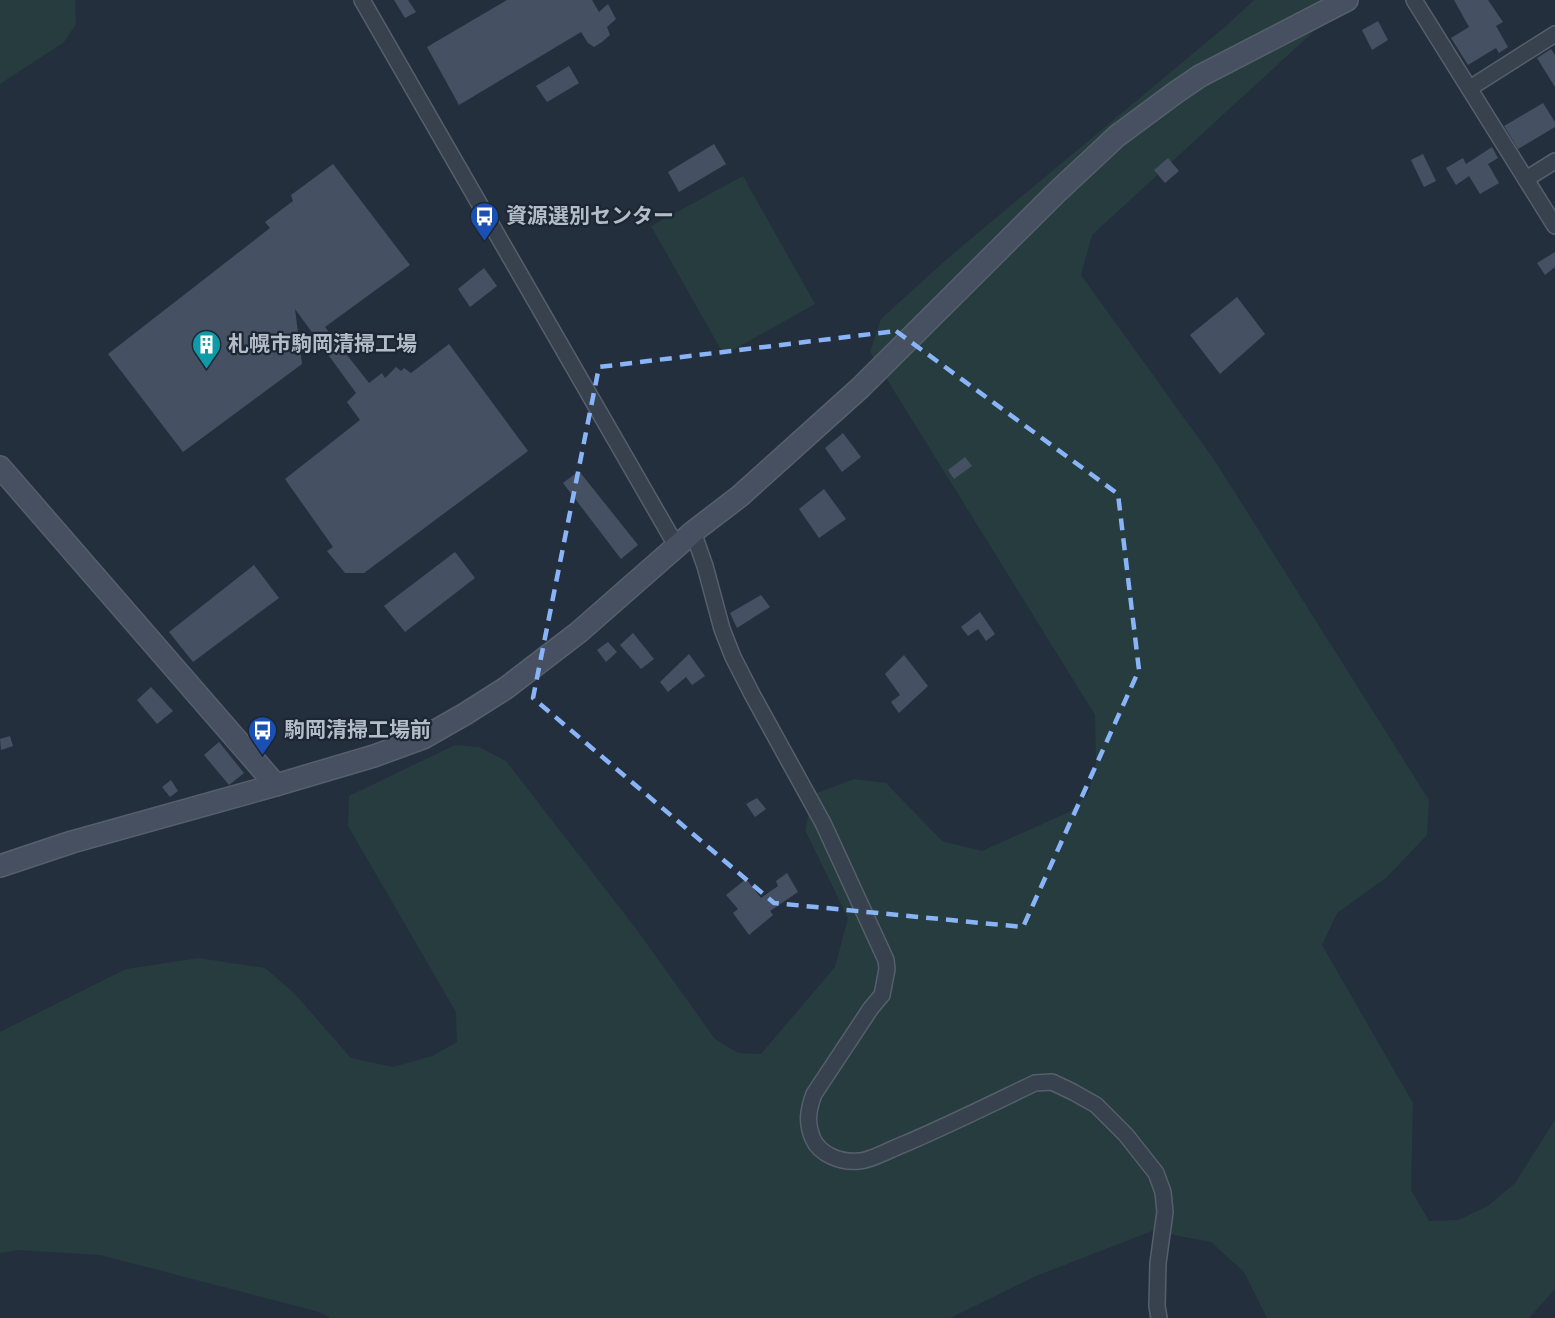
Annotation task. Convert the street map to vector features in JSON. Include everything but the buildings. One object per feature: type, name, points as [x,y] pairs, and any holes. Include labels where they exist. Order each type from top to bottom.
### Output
[{"type":"street","points":[[362,0],[677,547]]},
{"type":"street","points":[[1,862],[276,786],[374,756],[423,738],[506,688],[579,632],[693,532],[740,496],[860,388],[1057,192],[1117,136],[1200,76],[1347,0]]},
{"type":"street","points":[[1414,0],[1555,226]]},
{"type":"street","points":[[1470,88],[1555,34]]},
{"type":"street","points":[[1526,179],[1555,161]]},
{"type":"street","points":[[0,467],[276,786]]},
{"type":"street","points":[[693,532],[722,629],[734,657],[823,823],[886,960],[887,969],[882,995],[814,1095],[808,1111],[808,1122],[815,1144],[823,1152],[832,1156],[844,1160],[861,1161],[940,1129],[1035,1083],[1052,1082],[1073,1092],[1096,1105],[1126,1135],[1156,1173],[1163,1192],[1165,1212],[1158,1263],[1159,1318]]},
{"type":"highlighted area","points":[[896,331],[1118,494],[1139,670],[1023,927],[774,903],[533,698],[599,367]]},
{"type":"green space","points":[[0,0],[75,0],[76,24],[64,42],[0,84]]},
{"type":"green space","points":[[1254,0],[1348,0],[1092,235],[1081,275],[1215,461],[1429,800],[1427,835],[1387,877],[1337,913],[1322,945],[1413,1103],[1411,1190],[1429,1221],[1458,1220],[1488,1206],[1515,1183],[1555,1120],[1555,1289],[1529,1318],[1267,1318],[1244,1272],[1211,1242],[1152,1231],[1036,1276],[950,1318],[331,1318],[316,1311],[100,1255],[18,1250],[0,1253],[0,1032],[126,969],[199,958],[265,968],[294,993],[351,1058],[393,1067],[432,1056],[457,1042],[456,1012],[348,826],[349,796],[455,745],[479,747],[506,761],[637,930],[715,1039],[738,1053],[761,1054],[835,967],[848,918],[805,830],[814,794],[854,779],[886,783],[942,841],[982,851],[1069,812],[1088,794],[1096,763],[1095,715],[870,352],[881,319],[948,258],[1226,26]]},
{"type":"green space","points":[[743,176],[815,304],[724,355],[651,226]]},
{"type":"place","name":"資源選別センター","points":[[485,242]]},
{"type":"place","name":"札幌市駒岡清掃工場","points":[[207,370]]},
{"type":"place","name":"駒岡清掃工場前","points":[[263,756]]}]
